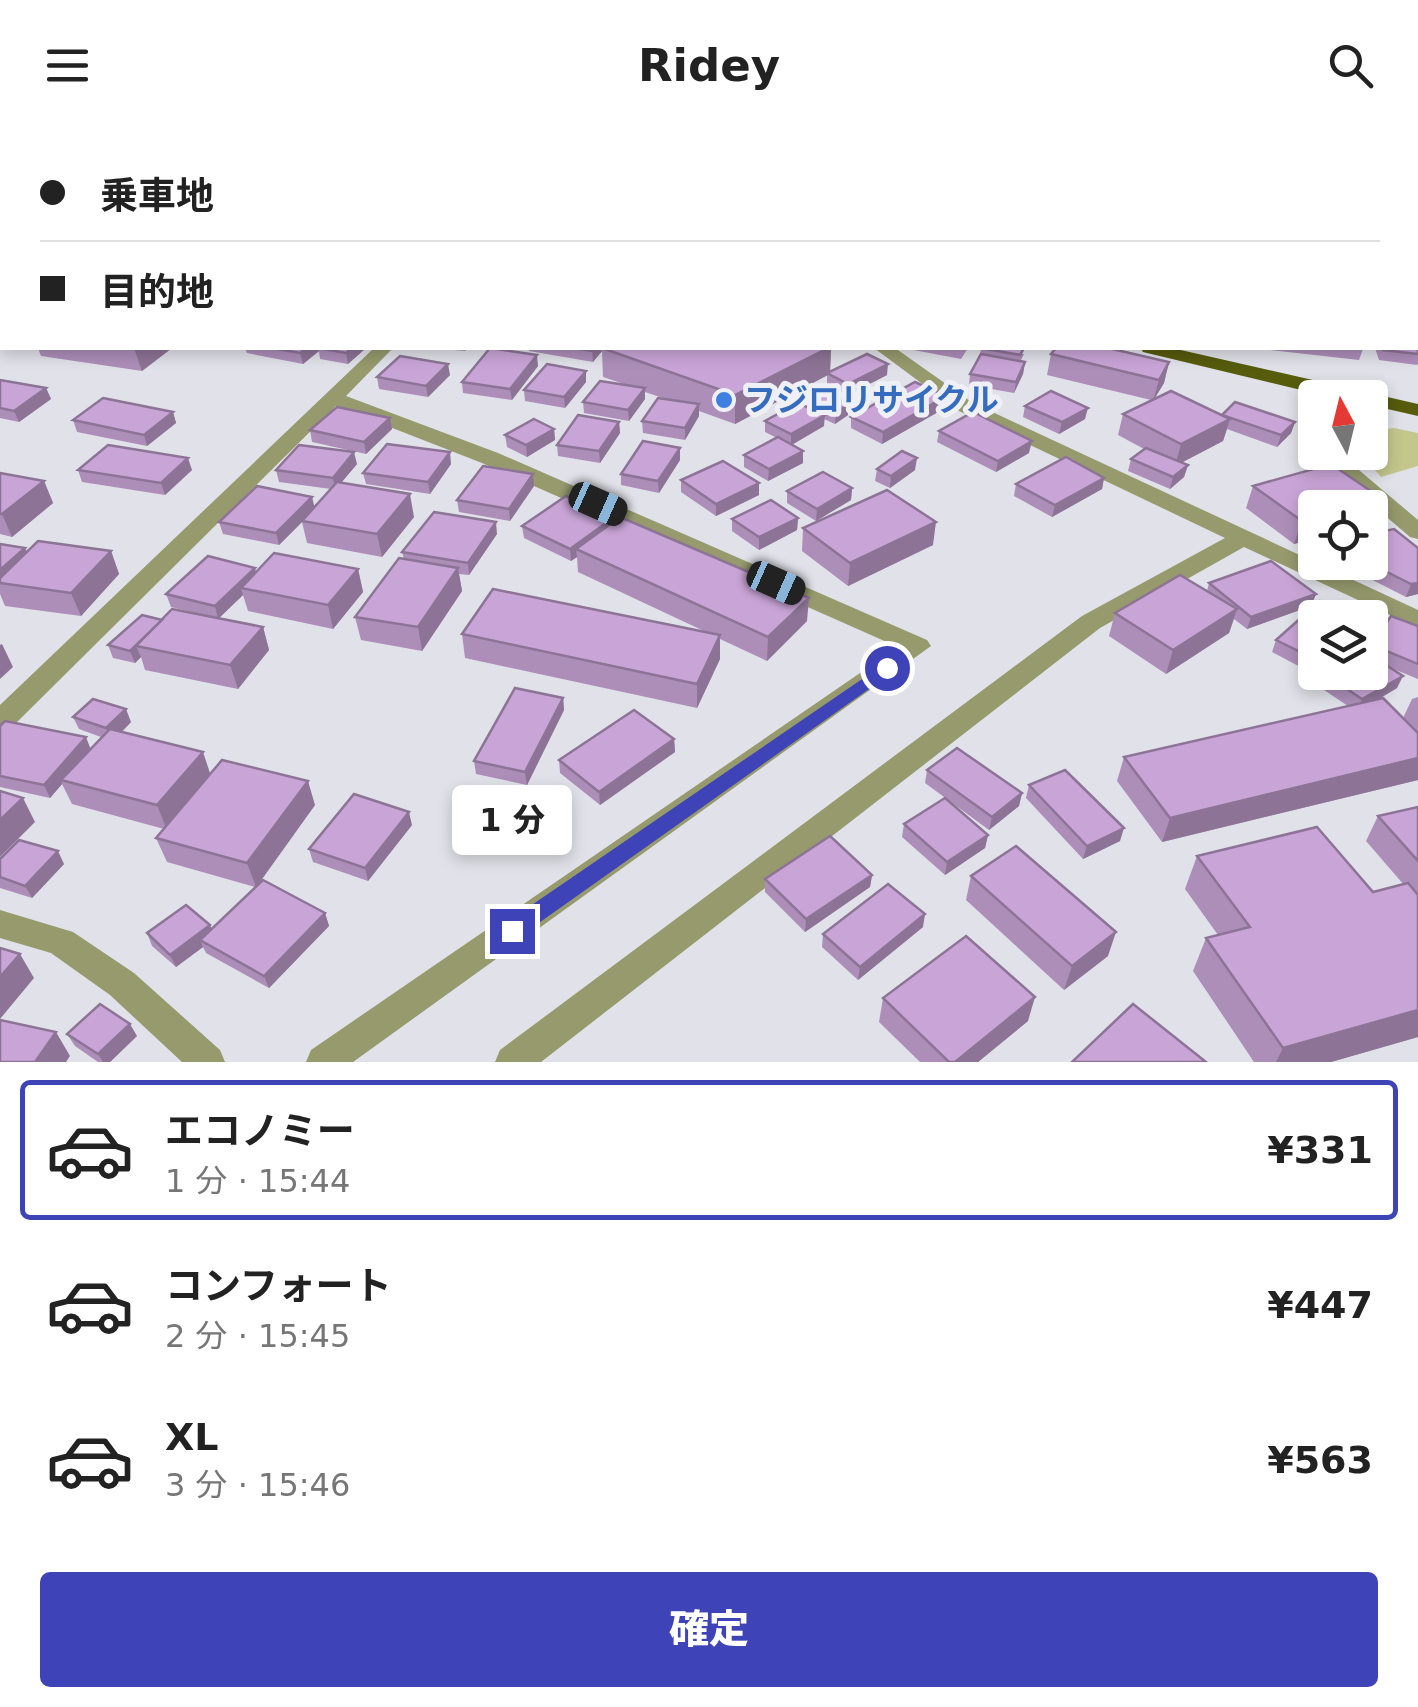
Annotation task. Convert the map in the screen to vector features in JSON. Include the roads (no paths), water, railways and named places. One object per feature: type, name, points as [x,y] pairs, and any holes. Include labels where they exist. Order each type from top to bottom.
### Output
[{"type":"main road","points":[[1159,350],[1298,383]]},
{"type":"main road","points":[[1388,403],[1418,410]]},
{"type":"street","points":[[0,722],[382,350]]},
{"type":"street","points":[[886,350],[966,407],[1418,620]]},
{"type":"street","points":[[324,1062],[918,646],[490,458],[332,398]]},
{"type":"street","points":[[1345,470],[1418,532]]},
{"type":"street","points":[[513,1062],[1091,622],[1246,536]]},
{"type":"street","points":[[0,924],[61,942],[122,984],[207,1062]]},
{"type":"place","name":"フジロリサイクル","points":[[724,400]]}]
